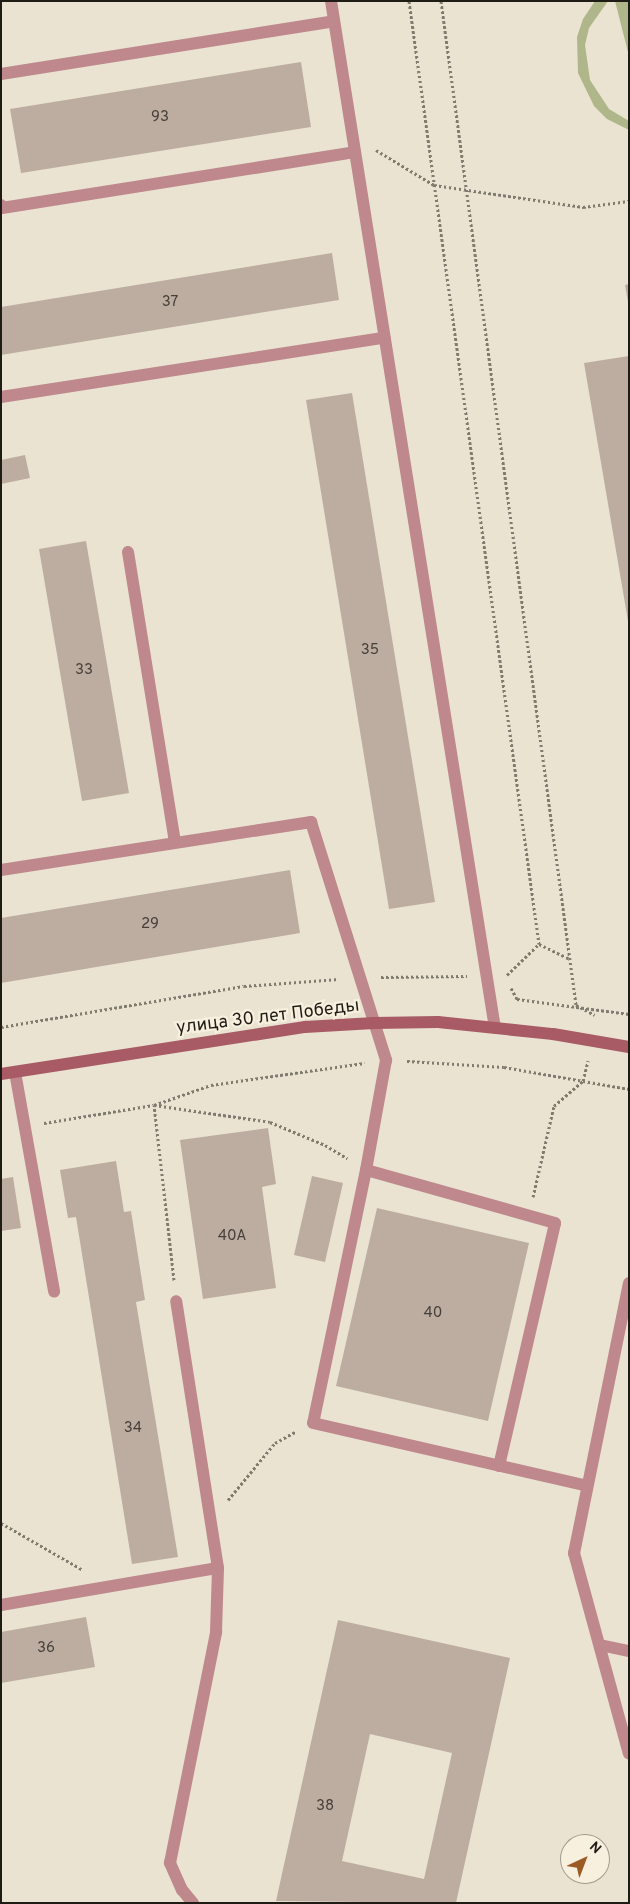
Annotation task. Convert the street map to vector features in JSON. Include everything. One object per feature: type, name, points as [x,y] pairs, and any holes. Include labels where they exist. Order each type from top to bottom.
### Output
[{"type":"main road","name":"улица 30 лет Победы","points":[[1,1074],[305,1027],[374,1023],[438,1022],[629,1047]]},
{"type":"street","points":[[331,1],[495,1028]]},
{"type":"street","points":[[1,74],[334,21]]},
{"type":"street","points":[[1,205],[2,208],[354,152]]},
{"type":"street","points":[[1,397],[384,338]]},
{"type":"street","points":[[128,552],[175,842]]},
{"type":"street","points":[[1,870],[311,822],[362,977],[386,1060],[366,1170],[313,1422],[587,1486]]},
{"type":"street","points":[[16,1072],[54,1292]]},
{"type":"street","points":[[366,1170],[528,1217],[555,1223],[499,1466]]},
{"type":"street","points":[[629,1283],[574,1553],[629,1754]]},
{"type":"street","points":[[176,1301],[218,1568],[216,1632],[170,1863],[193,1903]]},
{"type":"street","points":[[1,1605],[218,1568]]},
{"type":"street","points":[[600,1645],[629,1651]]},
{"type":"path","points":[[409,1],[539,944]]},
{"type":"path","points":[[441,1],[576,1005]]},
{"type":"path","points":[[352,136],[434,185],[583,207],[629,201]]},
{"type":"path","points":[[539,944],[570,959]]},
{"type":"path","points":[[539,944],[506,977],[517,999],[576,1005],[629,1014]]},
{"type":"path","points":[[1,1028],[244,986],[362,977],[487,976]]},
{"type":"path","points":[[576,1005],[595,1015]]},
{"type":"path","points":[[26,1126],[154,1105],[211,1085],[386,1060],[504,1067],[629,1089]]},
{"type":"path","points":[[528,1217],[554,1106],[583,1081],[589,1060]]},
{"type":"path","points":[[154,1105],[270,1122],[325,1145],[366,1170]]},
{"type":"path","points":[[154,1105],[176,1301]]},
{"type":"path","points":[[211,1522],[274,1443],[313,1422]]},
{"type":"path","points":[[1,1524],[112,1586]]},
{"type":"green space","points":[[595,1],[608,1],[589,28],[585,45],[590,80],[609,109],[629,121],[629,130],[607,119],[594,106],[578,73],[577,37],[583,19]]},
{"type":"green space","points":[[615,1],[629,1],[629,56]]},
{"type":"building","points":[[301,62],[311,127],[21,173],[10,109]]},
{"type":"building","points":[[332,253],[339,300],[1,355],[1,307]]},
{"type":"building","points":[[629,284],[629,302],[628,302],[625,285]]},
{"type":"building","points":[[629,356],[629,621],[628,621],[584,363]]},
{"type":"building","points":[[352,393],[435,902],[389,909],[306,400]]},
{"type":"building","points":[[25,455],[30,478],[1,484],[1,460]]},
{"type":"building","points":[[86,541],[129,793],[82,801],[39,549]]},
{"type":"building","points":[[290,870],[300,933],[1,983],[1,918]]},
{"type":"building","points":[[268,1128],[276,1184],[262,1187],[276,1288],[203,1299],[180,1140]]},
{"type":"building","points":[[116,1161],[124,1212],[131,1211],[145,1300],[136,1302],[178,1557],[132,1564],[76,1217],[68,1218],[60,1170]]},
{"type":"building","points":[[312,1176],[343,1183],[325,1262],[294,1255]]},
{"type":"building","points":[[13,1177],[21,1228],[1,1231],[1,1179]]},
{"type":"building","points":[[377,1208],[529,1243],[488,1421],[336,1386]]},
{"type":"building","points":[[86,1617],[95,1667],[1,1683],[1,1632]]},
{"type":"building","points":[[338,1620],[510,1658],[456,1903],[276,1901]],"holes":[[[370,1734],[452,1753],[424,1879],[342,1861]]]}]
